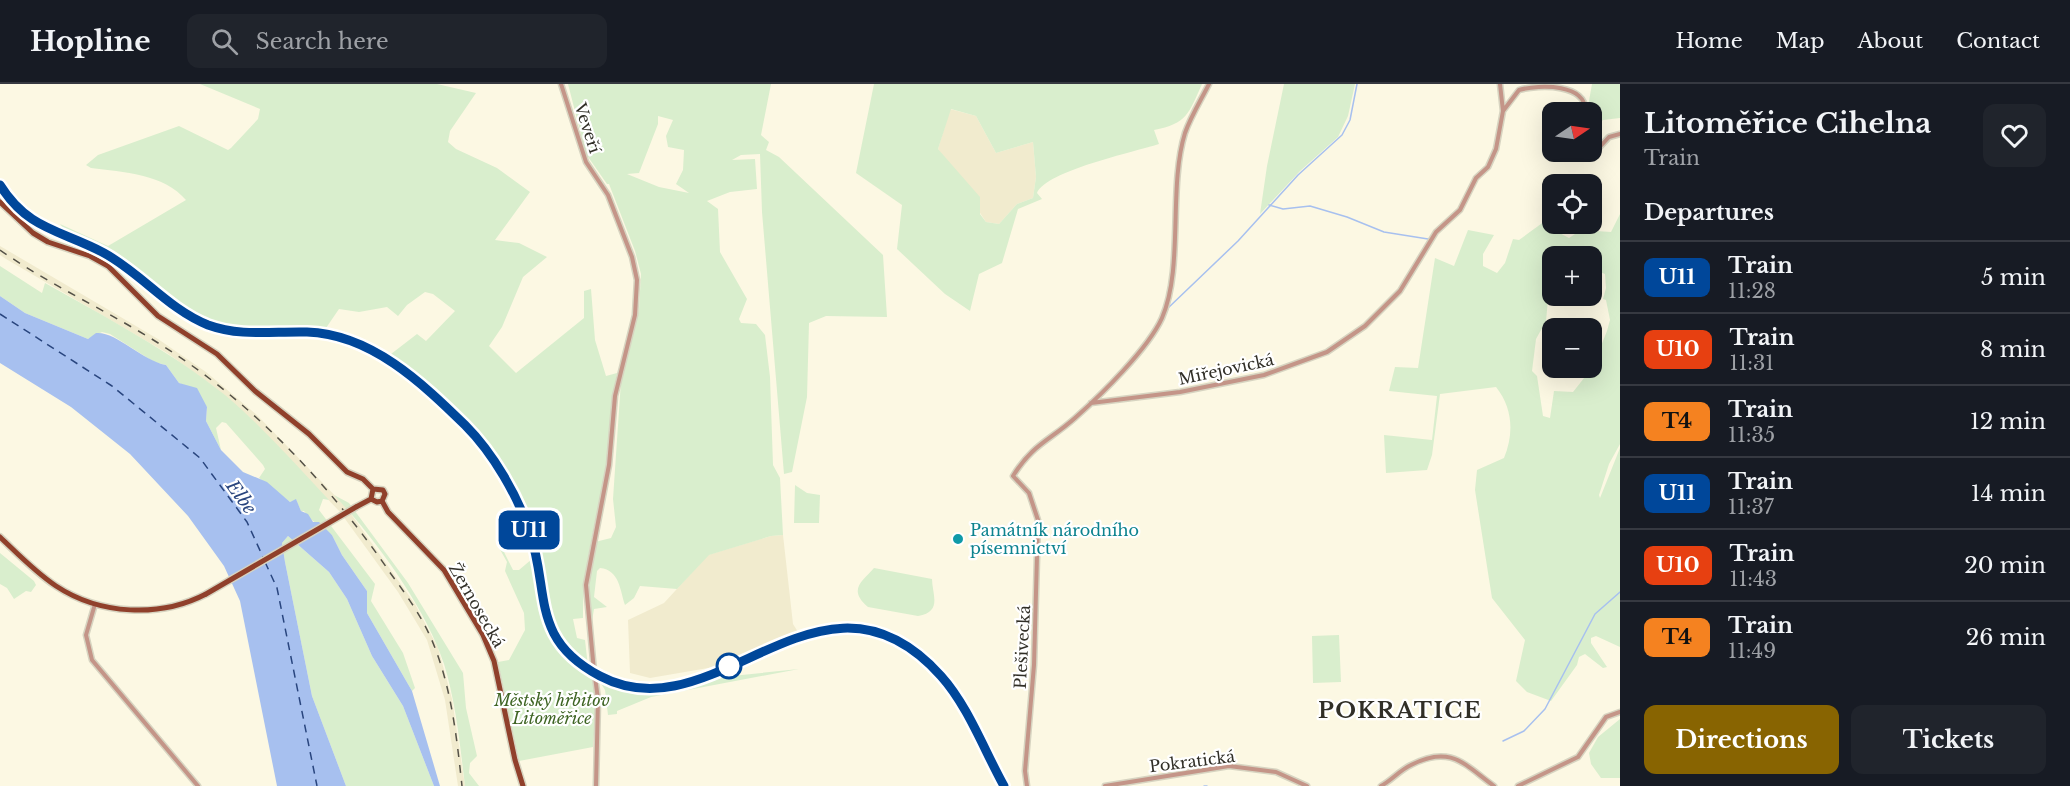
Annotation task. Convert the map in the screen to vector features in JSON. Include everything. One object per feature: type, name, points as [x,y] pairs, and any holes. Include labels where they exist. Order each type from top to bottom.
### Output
[{"type":"main road","name":"Žernosecká","points":[[0,202],[33,233],[48,242],[90,256],[108,266],[158,316],[209,349],[255,391],[309,434],[347,472],[363,479],[374,489],[378,488],[384,492],[382,501],[388,512],[444,570],[483,636],[494,661],[524,786]]},
{"type":"main road","points":[[0,537],[57,586],[95,604],[133,610],[162,609],[206,594],[371,498],[374,489]]},
{"type":"main road","points":[[371,498],[377,502],[382,501]]},
{"type":"street","name":"Veveří","points":[[561,84],[586,162],[608,195],[636,269],[635,315],[615,396],[609,465],[586,585],[587,619],[598,699],[596,786]]},
{"type":"street","points":[[1090,403],[1144,347],[1162,318],[1171,272],[1182,151],[1186,132],[1209,84]]},
{"type":"street","points":[[1500,84],[1503,111]]},
{"type":"street","points":[[1503,111],[1519,90],[1544,85],[1575,90],[1584,102]]},
{"type":"street","name":"Miřejovická","points":[[1090,403],[1180,392],[1264,375],[1327,352],[1358,332],[1400,291],[1436,232],[1460,210],[1476,178],[1488,167],[1496,149],[1503,111]]},
{"type":"street","points":[[1602,144],[1609,137],[1620,134]]},
{"type":"street","name":"Plešivecká","points":[[1027,786],[1025,771],[1037,606],[1036,509],[1029,493],[1013,476],[1037,445],[1060,430],[1090,403]]},
{"type":"street","points":[[95,604],[86,634],[92,660],[198,786]]},
{"type":"street","points":[[1518,786],[1578,758],[1606,717],[1620,712]]},
{"type":"street","points":[[1381,786],[1412,764],[1440,758],[1463,760],[1494,786]]},
{"type":"street","name":"Pokratická","points":[[1105,786],[1229,766],[1260,768],[1307,786]]},
{"type":"shaded area","points":[[950,109],[976,116],[996,153],[1033,142],[1036,177],[1033,198],[1017,204],[999,224],[986,222],[938,149]]},
{"type":"shaded area","points":[[0,181],[15,202],[39,223],[111,254],[175,304],[201,319],[240,331],[310,330],[338,334],[367,344],[392,359],[467,424],[492,456],[522,508],[533,533],[543,595],[552,623],[568,649],[593,669],[630,684],[670,685],[701,675],[818,628],[849,625],[878,631],[921,655],[946,678],[1006,786],[1001,786],[956,701],[937,675],[902,648],[877,635],[849,630],[819,633],[703,680],[670,690],[630,689],[607,682],[590,673],[565,652],[547,625],[538,596],[529,535],[518,510],[488,458],[463,427],[389,363],[365,348],[337,338],[310,335],[239,335],[199,323],[172,307],[108,258],[49,233],[30,222],[3,195]]},
{"type":"shaded area","points":[[0,246],[158,339],[206,372],[258,416],[346,507],[415,604],[438,648],[452,699],[465,786],[458,786],[445,700],[427,640],[398,592],[340,512],[253,421],[213,386],[167,353],[6,259],[0,255]]},
{"type":"shaded area","points":[[783,535],[793,624],[798,632],[714,667],[650,678],[630,673],[628,620],[664,603],[708,555],[771,536]]},
{"type":"green space","points":[[200,84],[437,84],[476,93],[450,131],[448,142],[456,149],[497,168],[530,192],[495,240],[519,243],[547,257],[523,277],[502,327],[489,346],[516,373],[584,318],[584,291],[591,289],[595,340],[606,376],[617,373],[605,472],[586,575],[583,618],[573,619],[577,638],[585,640],[588,667],[559,636],[551,620],[532,531],[504,474],[465,422],[391,354],[417,334],[426,341],[455,311],[433,294],[425,292],[407,305],[398,316],[387,307],[359,312],[339,309],[326,328],[319,331],[250,332],[221,327],[188,312],[114,256],[78,239],[60,224],[108,246],[186,200],[177,191],[155,180],[129,173],[91,168],[86,165],[98,155],[179,126],[228,150],[231,148],[258,119],[260,109]]},
{"type":"green space","points":[[568,84],[771,84],[761,135],[769,142],[766,150],[779,157],[883,255],[887,317],[826,316],[809,323],[807,397],[792,472],[784,474],[762,212],[760,154],[741,155],[732,160],[755,159],[757,189],[730,192],[707,201],[718,209],[720,252],[747,299],[739,319],[741,323],[756,324],[765,335],[770,377],[773,465],[780,478],[783,535],[771,536],[709,555],[677,589],[640,586],[634,598],[625,605],[615,577],[607,570],[600,568],[597,571],[594,597],[607,607],[594,609],[592,621],[587,602],[595,542],[611,538],[616,527],[613,499],[621,381],[639,309],[641,274],[635,251],[609,184],[586,154]],"holes":[[[658,116],[673,120],[666,136],[668,147],[684,150],[683,170],[676,184],[689,193],[659,187],[627,174],[639,173],[658,124]]]},
{"type":"green space","points":[[874,84],[1202,84],[1186,116],[1174,124],[1154,130],[1159,144],[1092,163],[1056,177],[1037,193],[1042,199],[1018,209],[1002,263],[979,274],[970,311],[945,294],[897,249],[902,205],[856,173]],"holes":[[[951,109],[976,116],[996,153],[1033,142],[1036,177],[1033,198],[1017,204],[999,224],[986,222],[980,214],[980,197],[938,149]]]},
{"type":"green space","points":[[1284,84],[1355,84],[1348,116],[1338,137],[1300,171],[1260,214],[1267,166]]},
{"type":"green space","points":[[1592,84],[1620,84],[1620,118],[1602,121],[1602,102],[1589,102]]},
{"type":"green space","points":[[1620,214],[1620,444],[1609,464],[1599,495],[1600,498],[1620,448],[1620,647],[1596,636],[1591,638],[1591,643],[1607,667],[1603,668],[1585,654],[1579,657],[1577,665],[1551,701],[1527,692],[1516,681],[1525,640],[1492,598],[1475,490],[1477,470],[1504,458],[1507,449],[1510,421],[1502,395],[1496,387],[1440,394],[1432,455],[1427,470],[1386,473],[1384,435],[1432,440],[1437,396],[1389,391],[1395,367],[1418,368],[1435,258],[1454,266],[1468,230],[1494,235],[1483,254],[1483,266],[1497,273],[1505,263],[1513,239],[1519,240],[1542,223],[1542,234],[1561,234],[1569,238],[1575,234],[1602,234],[1602,231],[1611,232]]},
{"type":"green space","points":[[0,266],[42,293],[45,283],[160,349],[204,379],[252,419],[329,500],[323,499],[319,510],[375,584],[371,601],[403,653],[415,688],[412,691],[367,613],[367,591],[342,555],[332,535],[309,518],[304,511],[301,511],[296,500],[290,502],[259,478],[265,469],[263,465],[226,423],[222,422],[216,428],[221,450],[206,421],[207,407],[191,388],[179,383],[166,365],[154,362],[110,334],[102,332],[88,339],[25,313],[0,296]]},
{"type":"green space","points":[[795,485],[807,493],[820,495],[819,523],[794,523]]},
{"type":"green space","name":"Městský hřbitov Litoměřice","points":[[506,489],[529,535],[538,596],[547,625],[565,652],[593,678],[596,708],[593,747],[519,761],[498,662],[509,660],[525,630],[524,613],[505,571],[507,562],[497,544],[499,542],[513,570],[519,570],[532,559],[523,525]]},
{"type":"green space","points":[[334,495],[349,503],[408,583],[463,673],[466,708],[477,756],[470,763],[469,773],[479,786],[465,786],[452,694],[436,642],[412,597],[382,552]]},
{"type":"green space","points":[[288,536],[329,572],[347,599],[372,656],[403,706],[434,786],[346,786],[312,696],[282,543]]},
{"type":"green space","points":[[0,553],[34,581],[36,585],[31,592],[26,591],[14,599],[7,588],[0,584]]},
{"type":"green space","points":[[874,568],[932,579],[934,602],[931,611],[918,616],[868,607],[862,601],[858,590],[862,581]]},
{"type":"green space","points":[[1339,635],[1341,682],[1313,683],[1312,636]]},
{"type":"green space","points":[[799,669],[651,697],[617,711],[617,714],[608,715],[605,690],[597,677],[622,687],[661,691],[689,685],[719,673],[732,676]]},
{"type":"green space","points":[[1620,719],[1620,778],[1601,778],[1591,764],[1589,753],[1598,737]]},
{"type":"water","name":"Elbe","points":[[0,296],[25,313],[88,339],[96,333],[112,336],[147,358],[166,365],[179,383],[197,388],[207,407],[206,421],[221,450],[243,472],[267,482],[290,502],[296,499],[301,511],[308,514],[313,522],[319,522],[332,535],[342,555],[367,591],[367,613],[412,691],[440,786],[434,786],[403,706],[372,656],[347,599],[329,572],[288,536],[282,543],[312,696],[346,786],[277,786],[240,601],[224,566],[188,516],[130,454],[71,407],[0,363]]},
{"type":"waterway","points":[[1167,309],[1238,241],[1298,175],[1342,135],[1350,120],[1357,84]]},
{"type":"waterway","points":[[1269,205],[1283,209],[1310,206],[1347,217],[1384,232],[1428,239]]},
{"type":"waterway","points":[[1503,741],[1524,731],[1545,709],[1595,614],[1620,592]]},
{"type":"ferry route","points":[[0,314],[112,386],[200,458],[247,522],[263,557]]},
{"type":"ferry route","points":[[265,562],[277,588],[317,786]]},
{"type":"railway","points":[[0,185],[22,212],[46,228],[104,253],[130,270],[180,310],[208,325],[245,332],[307,332],[330,335],[352,341],[373,351],[413,378],[465,425],[485,448],[503,476],[519,505],[530,533],[547,613],[553,630],[563,647],[578,662],[600,676],[643,688],[686,683],[811,633],[854,628],[897,640],[941,676],[959,700],[1004,786]]},
{"type":"railway","points":[[0,250],[42,277],[130,326],[204,374],[235,399],[292,452],[345,511],[404,591],[431,638],[450,699],[462,786]]},
{"type":"train","name":"U11","points":[[0,185],[18,210],[38,225],[106,254],[191,317],[221,329],[240,333],[310,332],[337,336],[366,346],[391,361],[455,416],[479,441],[490,457],[520,509],[531,534],[544,610],[550,624],[567,651],[591,671],[622,685],[661,689],[702,678],[810,632],[857,628],[877,633],[918,656],[944,680],[958,700],[1004,786]]},
{"type":"place","name":"Památník národního písemnictví","points":[[958,539]]},
{"type":"district","name":"POKRATICE","points":[[1400,710]]}]
